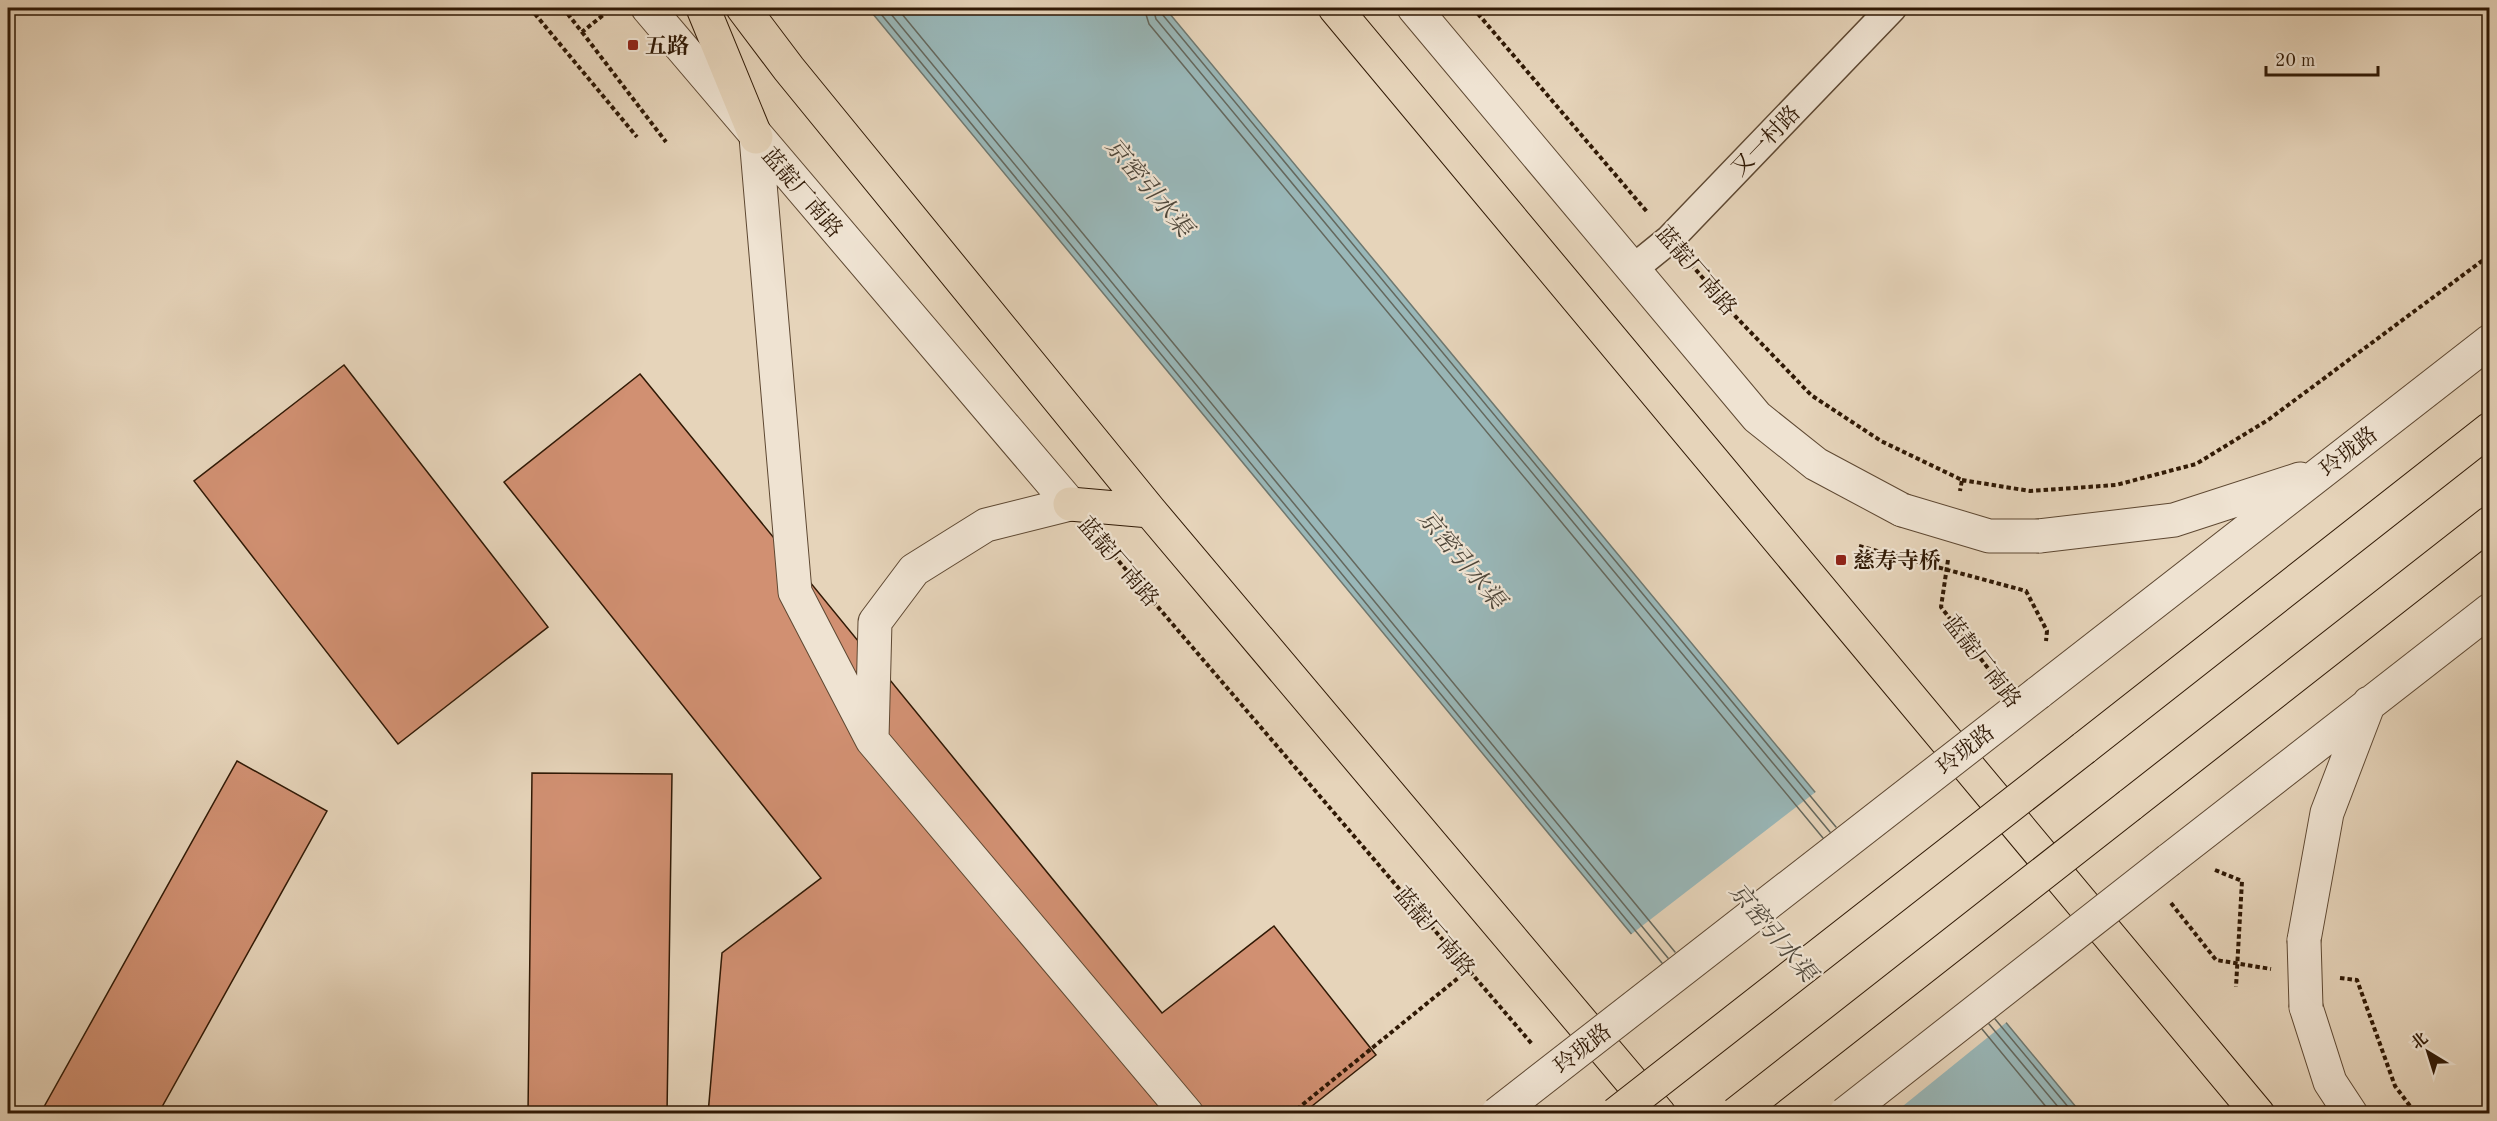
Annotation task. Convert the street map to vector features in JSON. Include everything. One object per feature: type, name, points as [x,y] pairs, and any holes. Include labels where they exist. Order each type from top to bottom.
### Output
[{"type":"main road","points":[[703,8],[756,137]]},
{"type":"main road","points":[[743,8],[796,78],[1150,511],[1659,1113]]},
{"type":"main road","points":[[1335,8],[2258,1113]]},
{"type":"main road","points":[[1616,1113],[2490,429]]},
{"type":"main road","points":[[1070,504],[1150,511]]},
{"type":"main road","points":[[1736,1113],[2490,524]]},
{"type":"street","name":"蓝靛厂南路","points":[[648,8],[1070,504]]},
{"type":"street","points":[[1414,8],[1756,417],[1816,464],[1902,510],[1989,536],[2039,536],[2174,520],[2321,472]]},
{"type":"street","name":"又一村路","points":[[1633,269],[1670,239],[1892,8]]},
{"type":"street","points":[[756,137],[795,592],[872,740],[1187,1113]]},
{"type":"street","name":"玲珑路","points":[[1497,1113],[2490,341]]},
{"type":"street","points":[[872,740],[875,622],[914,570],[986,525],[1070,504]]},
{"type":"street","points":[[1845,1113],[2490,610]]},
{"type":"street","points":[[2351,1113],[2330,1082],[2306,1007],[2304,940],[2327,813],[2369,703]]},
{"type":"path","points":[[530,8],[637,137]]},
{"type":"path","points":[[563,8],[666,142]]},
{"type":"path","points":[[582,32],[612,8]]},
{"type":"path","name":"蓝靛厂南路","points":[[1473,8],[1736,317],[1811,395],[1881,441],[1962,480],[2030,491],[2051,490],[2116,485],[2196,465],[2268,420],[2490,255]]},
{"type":"path","points":[[1958,502],[1962,480]]},
{"type":"path","name":"蓝靛厂南路","points":[[1070,504],[1537,1051]]},
{"type":"path","points":[[1859,546],[2026,591],[2047,631],[2038,693]]},
{"type":"path","name":"蓝靛厂南路","points":[[1950,548],[1941,608],[1999,682]]},
{"type":"path","points":[[2173,857],[2242,881],[2236,987]]},
{"type":"path","points":[[2165,895],[2216,960],[2282,970]]},
{"type":"path","points":[[1291,1113],[1468,970]]},
{"type":"path","points":[[2337,977],[2357,980],[2395,1086],[2416,1113]]},
{"type":"water","name":"京密引水渠","points":[[868,8],[1165,8],[2081,1113],[1779,1113]]},
{"type":"pier","points":[[1817,791],[2008,1021],[1893,1114],[1775,1114],[1629,936]]},
{"type":"building","points":[[344,365],[548,627],[398,744],[194,481]]},
{"type":"building","points":[[640,374],[1162,1013],[1274,926],[1376,1055],[1302,1114],[708,1114],[722,953],[821,878],[504,482]]},
{"type":"building","points":[[237,761],[327,811],[158,1114],[40,1114]]},
{"type":"building","points":[[532,773],[672,774],[667,1114],[528,1114]]},
{"type":"place","name":"五路","points":[[633,45]]},
{"type":"place","name":"慈寿寺桥","points":[[1841,560]]}]
